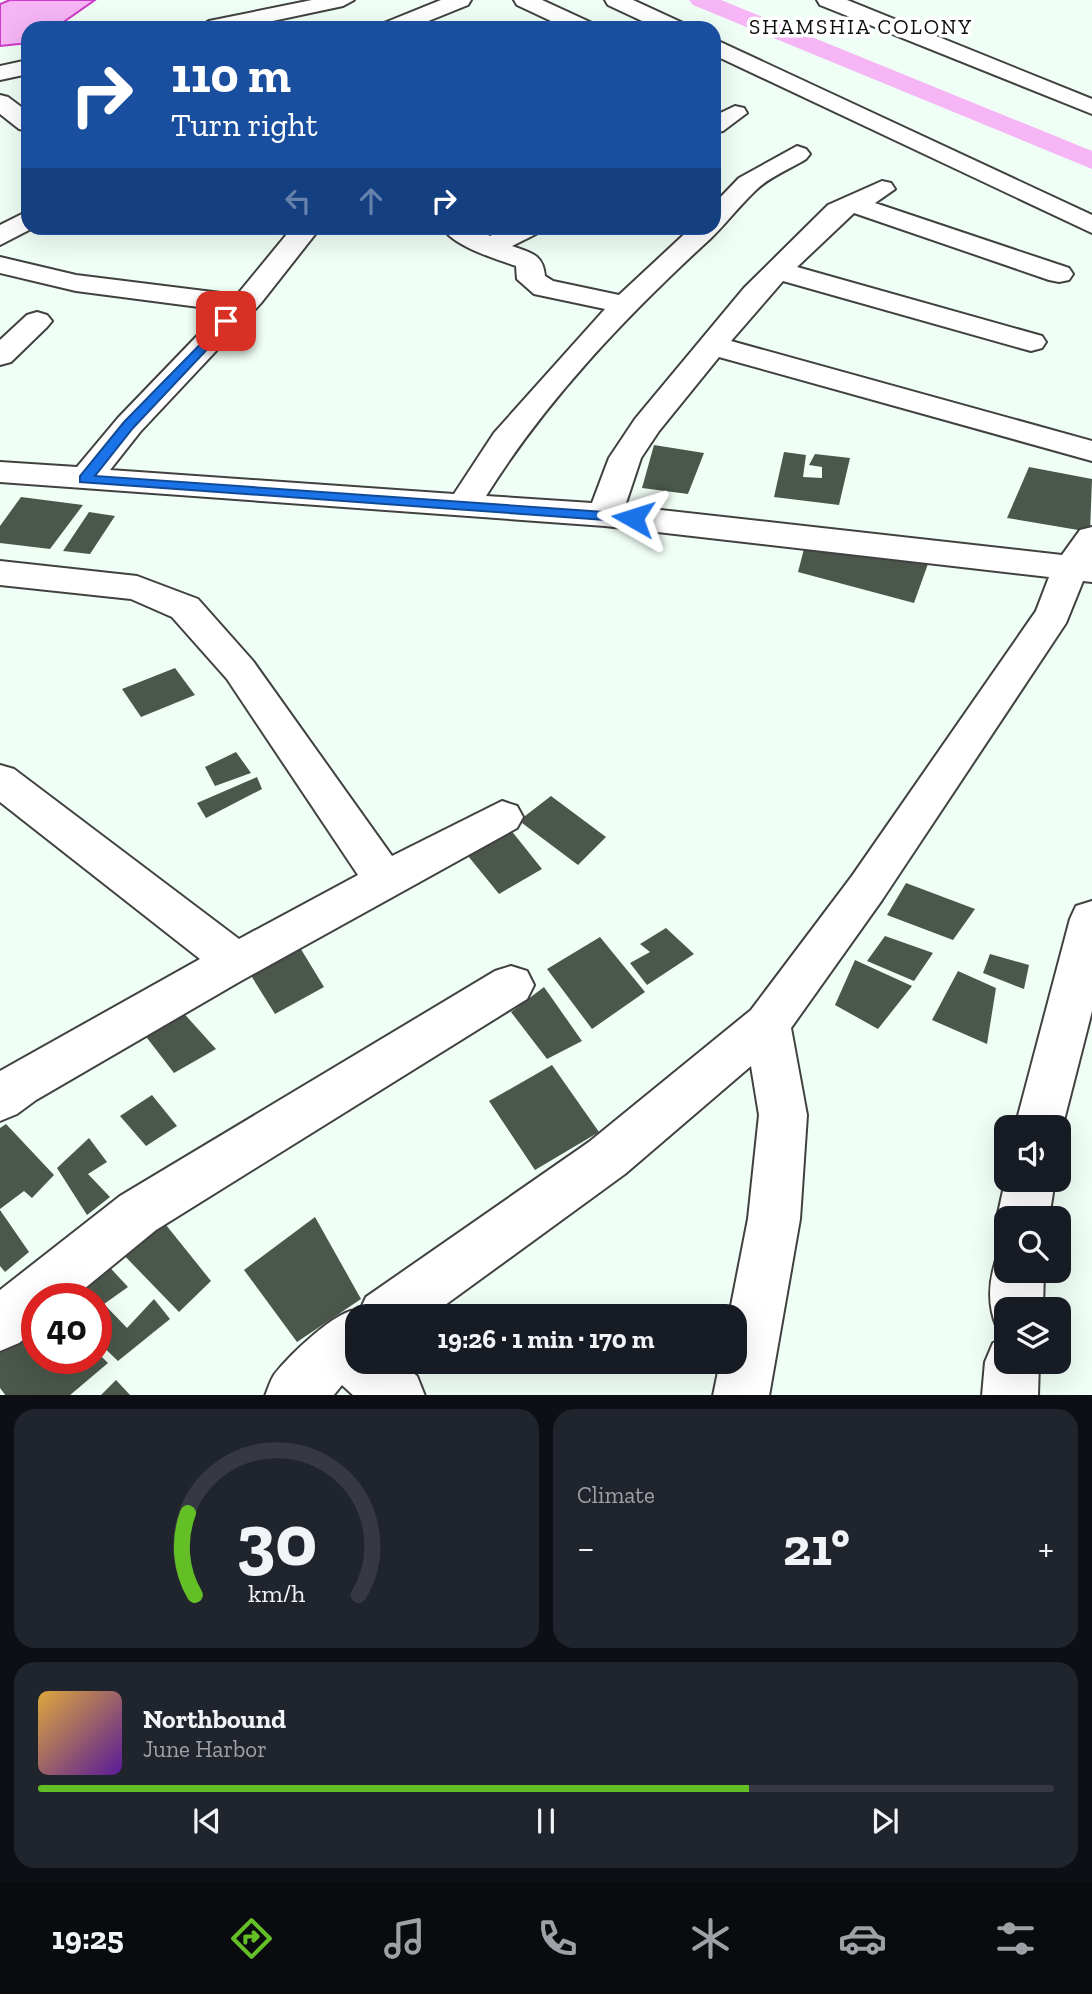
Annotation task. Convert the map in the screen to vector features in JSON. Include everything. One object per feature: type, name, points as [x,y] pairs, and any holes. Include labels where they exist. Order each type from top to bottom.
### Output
[{"type":"street","points":[[242,21],[343,0]]},
{"type":"street","points":[[409,21],[460,0]]},
{"type":"street","points":[[524,0],[569,21]]},
{"type":"street","points":[[616,0],[661,21]]},
{"type":"street","points":[[828,0],[1090,104]]},
{"type":"street","points":[[279,13],[290,21]]},
{"type":"street","points":[[535,21],[554,14]]},
{"type":"street","points":[[721,49],[1092,225]]},
{"type":"street","points":[[0,73],[21,68]]},
{"type":"street","points":[[0,102],[21,118]]},
{"type":"street","points":[[721,122],[735,113]]},
{"type":"street","points":[[721,212],[748,183],[797,154]]},
{"type":"street","points":[[605,515],[625,458],[646,426],[776,270],[837,211],[882,188]]},
{"type":"street","points":[[850,204],[1059,274]]},
{"type":"street","points":[[85,479],[129,425],[243,304],[300,235]]},
{"type":"street","points":[[468,235],[489,247],[530,262],[531,279],[544,288],[626,305]]},
{"type":"street","points":[[489,247],[512,235]]},
{"type":"street","points":[[464,504],[505,440],[626,305],[699,235]]},
{"type":"street","points":[[0,265],[76,283],[243,304]]},
{"type":"street","points":[[776,270],[1031,342]]},
{"type":"street","points":[[0,356],[37,321]]},
{"type":"street","points":[[714,346],[1092,452]]},
{"type":"street","points":[[0,472],[605,515],[1085,559],[1053,614],[867,888],[767,1024],[607,1158],[402,1304]]},
{"type":"street","points":[[0,573],[137,588],[185,608],[240,670],[386,881]]},
{"type":"street","points":[[0,780],[236,962]]},
{"type":"street","points":[[6,1084],[502,817]]},
{"type":"street","points":[[1043,1115],[1092,919]]},
{"type":"street","points":[[0,1324],[138,1213],[511,985]]},
{"type":"street","points":[[741,1395],[774,1219],[783,1115],[767,1024]]},
{"type":"street","points":[[293,1395],[345,1346]]},
{"type":"street","points":[[378,1374],[397,1395]]},
{"type":"street","points":[[1010,1395],[1011,1374]]},
{"type":"shaded area","points":[[10,0],[95,0],[65,21],[21,21],[21,44],[0,46],[0,4]]},
{"type":"building","points":[[654,445],[704,453],[688,494],[642,488]]},
{"type":"building","points":[[784,452],[806,455],[803,477],[822,478],[822,467],[809,465],[815,454],[850,458],[839,505],[774,497]]},
{"type":"building","points":[[1029,467],[1092,479],[1090,532],[1007,518]]},
{"type":"building","points":[[21,497],[83,505],[50,549],[0,543],[0,526]]},
{"type":"building","points":[[89,512],[115,516],[90,554],[63,551]]},
{"type":"building","points":[[805,545],[929,561],[914,603],[798,572]]},
{"type":"building","points":[[175,668],[195,695],[141,717],[122,689]]},
{"type":"building","points":[[236,752],[251,773],[215,786],[205,767]]},
{"type":"building","points":[[257,777],[262,789],[206,818],[197,803]]},
{"type":"building","points":[[551,796],[606,837],[578,865],[522,823],[525,816]]},
{"type":"building","points":[[510,829],[542,869],[499,894],[464,851]]},
{"type":"building","points":[[906,883],[975,909],[953,940],[887,915]]},
{"type":"building","points":[[666,928],[694,954],[647,985],[630,963],[650,952],[640,944]]},
{"type":"building","points":[[885,936],[933,953],[914,981],[867,961]]},
{"type":"building","points":[[600,937],[645,992],[592,1029],[547,969]]},
{"type":"building","points":[[296,941],[324,987],[275,1014],[245,966]]},
{"type":"building","points":[[990,954],[1029,965],[1024,989],[983,973]]},
{"type":"building","points":[[855,960],[912,986],[878,1029],[835,1005]]},
{"type":"building","points":[[958,971],[996,988],[987,1044],[932,1020]]},
{"type":"building","points":[[544,987],[582,1041],[547,1059],[511,1012]]},
{"type":"building","points":[[179,1008],[216,1049],[174,1073],[144,1034]]},
{"type":"building","points":[[552,1065],[599,1132],[535,1170],[489,1101]]},
{"type":"building","points":[[152,1095],[177,1126],[146,1146],[120,1116]]},
{"type":"building","points":[[6,1124],[54,1175],[32,1198],[24,1191],[0,1209],[0,1128]]},
{"type":"building","points":[[89,1138],[107,1162],[88,1174],[110,1197],[87,1215],[57,1168]]},
{"type":"building","points":[[0,1210],[29,1252],[5,1272],[0,1266]]},
{"type":"building","points":[[158,1215],[211,1281],[179,1312],[116,1247]]},
{"type":"building","points":[[315,1217],[361,1299],[354,1304],[345,1304],[345,1310],[297,1342],[244,1270]]},
{"type":"building","points":[[102,1259],[128,1287],[112,1298],[112,1283],[78,1283]]},
{"type":"building","points":[[154,1299],[170,1319],[118,1361],[112,1355],[112,1312],[127,1328]]},
{"type":"building","points":[[21,1332],[21,1374],[95,1374],[70,1395],[5,1395],[0,1388],[0,1350]]},
{"type":"building","points":[[116,1380],[130,1395],[101,1395]]},
{"type":"waterway","points":[[701,0],[1092,161]]},
{"type":"district","name":"SHAMSHIA COLONY","points":[[861,27]]},
{"type":"route","points":[[226,321],[129,425],[85,479],[633,518]]}]
